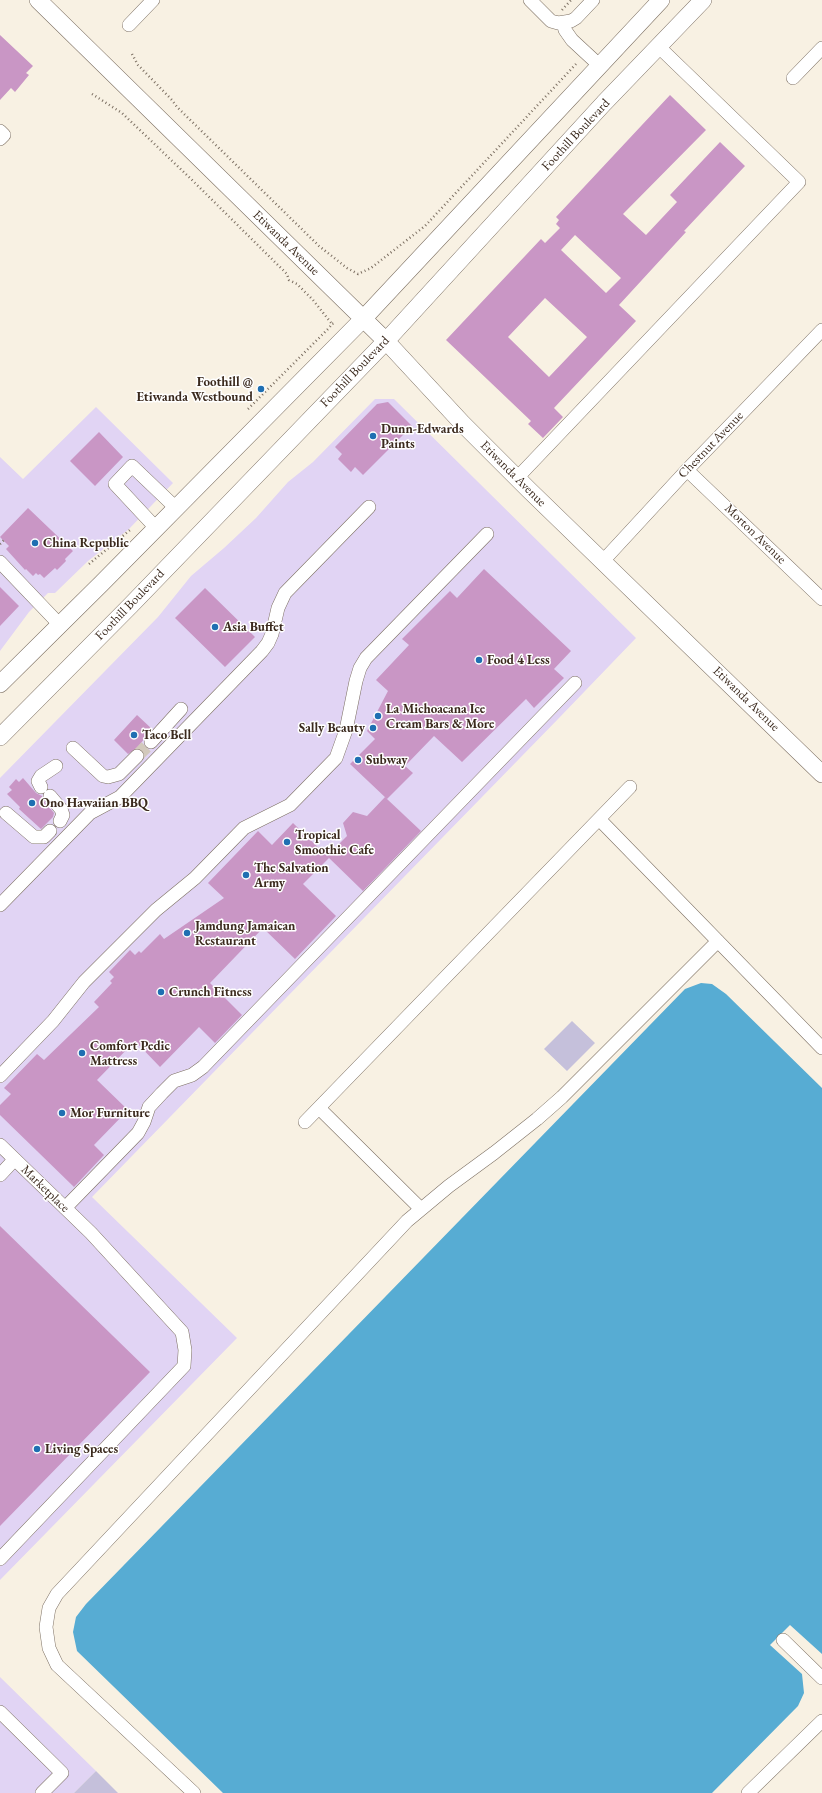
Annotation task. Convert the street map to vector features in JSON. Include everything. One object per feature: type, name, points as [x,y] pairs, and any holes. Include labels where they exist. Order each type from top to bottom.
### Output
[{"type":"main road","name":"Etiwanda Avenue","points":[[38,0],[386,341],[462,423],[517,478],[822,774]]},
{"type":"main road","points":[[0,684],[363,319],[661,0]]},
{"type":"main road","name":"Foothill Boulevard","points":[[0,736],[131,605],[386,341],[604,103],[703,0]]},
{"type":"street","points":[[129,26],[154,0]]},
{"type":"street","points":[[530,0],[551,21],[558,23],[561,18]]},
{"type":"street","points":[[561,18],[576,18],[593,0]]},
{"type":"street","points":[[561,18],[565,30],[572,40],[599,66]]},
{"type":"street","points":[[517,478],[799,182],[659,47]]},
{"type":"street","points":[[793,78],[822,48]]},
{"type":"street","points":[[0,131],[4,135],[0,139]]},
{"type":"street","name":"Chestnut Avenue","points":[[603,561],[687,470],[820,337]]},
{"type":"street","points":[[156,528],[115,484],[132,466],[176,508]]},
{"type":"street","name":"Morton Avenue","points":[[687,470],[822,599]]},
{"type":"street","points":[[0,905],[90,813],[120,797],[262,650],[268,643],[272,634],[278,608],[285,593],[369,507]]},
{"type":"street","points":[[0,1076],[53,1021],[84,982],[156,910],[195,878],[244,828],[290,805],[336,758],[346,730],[356,681],[360,668],[366,658],[487,534]]},
{"type":"street","points":[[0,562],[60,625]]},
{"type":"street","points":[[65,1208],[138,1133],[144,1122],[148,1107],[174,1081],[192,1075],[203,1067],[576,683]]},
{"type":"street","points":[[151,742],[181,709]]},
{"type":"street","points":[[73,748],[103,776],[108,777],[119,774],[137,756]]},
{"type":"street","points":[[56,766],[41,776],[38,781],[61,809],[63,815],[60,821]]},
{"type":"street","points":[[305,1122],[630,787]]},
{"type":"street","points":[[6,812],[34,837],[44,837],[50,831]]},
{"type":"street","points":[[599,819],[822,1048]]},
{"type":"street","points":[[194,1793],[57,1665],[49,1648],[46,1627],[48,1608],[57,1594],[388,1240],[421,1209],[449,1186],[494,1153],[562,1097],[718,941]]},
{"type":"street","points":[[319,1108],[421,1209]]},
{"type":"street","name":"Marketplace","points":[[0,1145],[91,1233],[182,1332],[186,1350],[184,1366],[0,1559]]},
{"type":"street","points":[[0,1174],[14,1160]]},
{"type":"street","points":[[783,1640],[822,1678]]},
{"type":"street","points":[[0,1712],[62,1773],[42,1793]]},
{"type":"street","points":[[748,1793],[822,1721]]},
{"type":"path","points":[[561,18],[571,0]]},
{"type":"path","points":[[132,54],[138,65],[177,107],[319,246],[353,274],[362,273],[371,268],[425,226],[576,64]]},
{"type":"path","points":[[92,94],[122,113],[287,274],[289,280],[297,284],[333,323],[248,409]]},
{"type":"path","points":[[362,273],[365,276]]},
{"type":"path","points":[[89,564],[130,530]]},
{"type":"path","points":[[0,544],[4,540]]},
{"type":"shaded area","points":[[375,399],[394,399],[636,638],[92,1197],[237,1338],[0,1580],[0,778],[158,617],[191,576],[256,518],[288,482],[313,462]]},
{"type":"shaded area","points":[[96,407],[173,483],[129,529],[88,561],[55,593],[48,593],[29,612],[0,651],[0,457],[23,479]]},
{"type":"shaded area","points":[[572,1021],[595,1043],[567,1071],[544,1049]]},
{"type":"shaded area","points":[[0,1677],[96,1771],[74,1793],[0,1793]]},
{"type":"shaded area","points":[[96,1771],[118,1793],[74,1793]]},
{"type":"water","points":[[701,983],[712,984],[726,994],[822,1088],[822,1654],[790,1625],[770,1645],[802,1674],[804,1693],[798,1706],[712,1793],[223,1793],[77,1651],[73,1632],[76,1617],[86,1604],[685,989]]},
{"type":"building","points":[[0,35],[33,66],[26,73],[29,75],[15,92],[11,88],[0,100]]},
{"type":"building","points":[[670,95],[706,130],[623,214],[646,235],[677,202],[670,195],[720,142],[745,166],[684,231],[686,232],[619,305],[636,321],[554,408],[563,417],[543,438],[528,424],[531,421],[446,340],[541,239],[545,243],[560,228],[556,224],[559,220],[556,217]],"holes":[[[575,235],[621,278],[606,293],[561,250]],[[545,298],[587,337],[549,377],[508,337]]]},
{"type":"building","name":"Dunn-Edwards Paints","points":[[388,402],[412,426],[363,475],[355,467],[351,472],[338,459],[342,454],[335,447],[377,404]]},
{"type":"building","points":[[99,432],[123,457],[95,486],[70,461]]},
{"type":"building","name":"China Republic","points":[[28,508],[73,551],[57,570],[55,568],[44,578],[40,574],[38,575],[36,573],[33,576],[26,569],[25,570],[6,549],[9,546],[0,537]]},
{"type":"building","name":"Food 4 Less","points":[[484,569],[571,651],[554,669],[564,678],[534,708],[526,699],[462,762],[434,736],[405,766],[413,773],[387,799],[421,831],[363,891],[327,856],[347,836],[343,823],[353,812],[367,816],[385,797],[350,764],[375,739],[367,731],[388,691],[376,680],[409,645],[402,639],[450,591],[457,598]]},
{"type":"building","points":[[0,587],[19,606],[0,626]]},
{"type":"building","name":"Asia Buffet","points":[[205,588],[255,637],[225,667],[175,618]]},
{"type":"building","name":"Taco Bell","points":[[137,715],[152,729],[137,748],[128,754],[114,740]]},
{"type":"building","name":"Ono Hawaiian BBQ","points":[[23,778],[36,793],[42,796],[44,801],[54,813],[53,817],[41,829],[19,809],[20,807],[7,794],[12,790],[9,787],[16,779],[19,782]]},
{"type":"building","points":[[293,823],[329,858],[303,884],[336,916],[295,959],[263,928],[210,983],[242,1015],[215,1043],[199,1027],[160,1067],[135,1041],[97,1080],[128,1110],[94,1145],[104,1155],[74,1187],[0,1115],[0,1105],[11,1094],[4,1088],[37,1054],[44,1060],[99,1007],[94,1002],[112,983],[110,981],[114,977],[109,972],[130,950],[135,955],[139,951],[141,953],[160,934],[164,939],[224,898],[208,883],[258,831],[272,845]]},
{"type":"building","name":"Living Spaces","points":[[0,1226],[150,1372],[0,1526]]},
{"type":"tunnel","points":[[137,756],[151,742]]},
{"type":"place","name":"Foothill @ Etiwanda Westbound","points":[[261,389]]},
{"type":"place","name":"Dunn-Edwards Paints","points":[[373,436]]},
{"type":"place","name":"China Republic","points":[[35,543]]},
{"type":"place","name":"Asia Buffet","points":[[215,627]]},
{"type":"place","name":"Food 4 Less","points":[[479,660]]},
{"type":"place","name":"La Michoacana Ice Cream Bars & More","points":[[378,716]]},
{"type":"place","name":"Sally Beauty","points":[[373,728]]},
{"type":"place","name":"Taco Bell","points":[[134,735]]},
{"type":"place","name":"Subway","points":[[358,760]]},
{"type":"place","name":"Ono Hawaiian BBQ","points":[[32,803]]},
{"type":"place","name":"Tropical Smoothie Cafe","points":[[287,842]]},
{"type":"place","name":"The Salvation Army","points":[[246,875]]},
{"type":"place","name":"Jamdung Jamaican Restaurant","points":[[187,933]]},
{"type":"place","name":"Crunch Fitness","points":[[161,992]]},
{"type":"place","name":"Comfort Pedic Mattress","points":[[82,1053]]},
{"type":"place","name":"Mor Furniture","points":[[62,1113]]},
{"type":"place","name":"Living Spaces","points":[[37,1449]]}]
